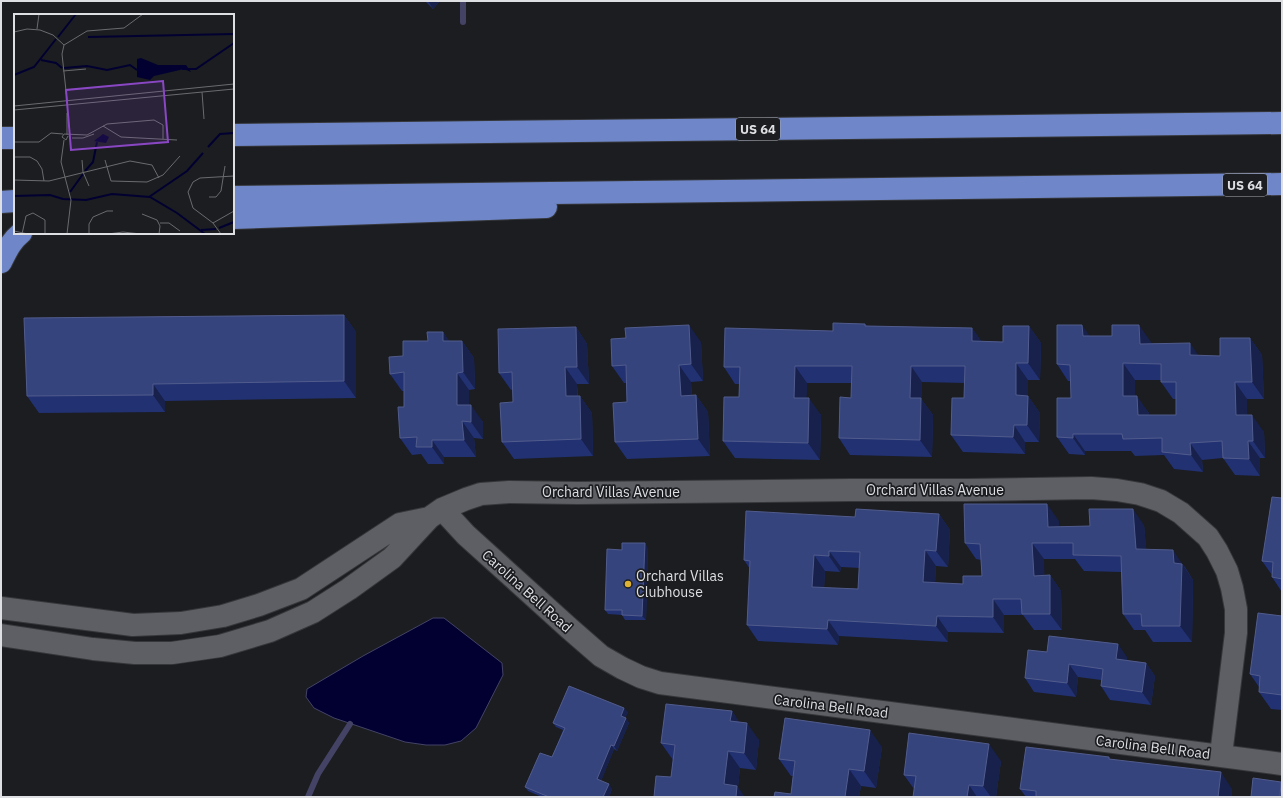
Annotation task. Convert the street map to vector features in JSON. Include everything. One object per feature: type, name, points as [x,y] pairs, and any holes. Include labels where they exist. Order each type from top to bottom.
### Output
[{"type":"highway","name":"US 64","points":[[234,135],[1282,123]]},
{"type":"highway","points":[[1,138],[14,138]]},
{"type":"highway","name":"US 64","points":[[234,197],[1282,184]]},
{"type":"highway","points":[[234,218],[513,209],[576,205],[685,191]]},
{"type":"highway","points":[[1,202],[14,201]]},
{"type":"highway","points":[[1,262],[9,246],[14,239],[21,234]]},
{"type":"street","name":"Orchard Villas Avenue","points":[[1,608],[133,625],[181,623],[223,616],[259,605],[301,589],[400,524],[435,513],[466,499],[482,494],[509,492],[578,493],[1091,488],[1117,490],[1140,494],[1161,501],[1181,513],[1208,537],[1217,551],[1229,577],[1236,609],[1236,633],[1221,755]]},
{"type":"street","name":"Orchard Villas Avenue","points":[[1,635],[128,652],[172,653],[220,646],[270,631],[313,612],[349,589],[392,558],[435,513]]},
{"type":"street","name":"Carolina Bell Road","points":[[435,513],[472,540],[601,656],[641,677],[660,683],[1282,764]]},
{"type":"street","points":[[259,605],[270,631]]},
{"type":"shaded area","points":[[433,618],[444,618],[502,663],[503,675],[476,728],[461,741],[445,745],[426,745],[405,742],[334,718],[314,708],[306,697],[307,689],[363,656]]},
{"type":"building","points":[[344,315],[344,381],[153,384],[153,395],[27,396],[24,318]]},
{"type":"building","points":[[833,323],[865,324],[865,326],[972,328],[972,341],[1003,342],[1003,326],[1029,326],[1028,363],[1016,363],[1016,395],[1028,396],[1027,425],[1014,425],[1013,437],[951,435],[952,398],[964,398],[965,366],[911,366],[910,398],[921,398],[920,440],[839,438],[840,397],[851,398],[852,366],[795,366],[794,398],[809,398],[808,443],[723,441],[724,397],[739,397],[740,367],[724,367],[725,328],[833,331]]},
{"type":"building","points":[[689,325],[691,364],[679,365],[681,396],[696,395],[698,439],[615,442],[613,403],[627,402],[626,365],[612,366],[611,339],[626,338],[625,328]]},
{"type":"building","points":[[1057,325],[1082,325],[1083,336],[1112,336],[1112,325],[1139,325],[1140,344],[1190,343],[1190,355],[1220,356],[1220,338],[1250,338],[1252,382],[1235,382],[1236,415],[1252,415],[1253,441],[1248,441],[1249,459],[1223,458],[1222,441],[1190,443],[1191,455],[1162,452],[1162,438],[1123,439],[1122,434],[1073,434],[1073,438],[1057,437],[1057,398],[1071,398],[1070,365],[1057,364]],"holes":[[[1123,363],[1161,364],[1161,382],[1176,382],[1176,415],[1138,415],[1137,396],[1123,396]]]},
{"type":"building","points":[[576,327],[577,367],[565,367],[566,396],[580,396],[581,439],[502,442],[500,403],[513,402],[512,372],[499,373],[498,329]]},
{"type":"building","points":[[427,332],[443,332],[443,341],[462,341],[463,372],[457,373],[457,405],[471,405],[471,422],[462,421],[464,440],[432,440],[432,447],[416,447],[417,437],[400,438],[398,407],[404,407],[404,372],[390,374],[389,357],[403,356],[403,341],[428,341]]},
{"type":"building","points":[[1272,497],[1282,498],[1282,579],[1272,577],[1273,562],[1262,561]]},
{"type":"building","points":[[964,504],[1047,504],[1048,527],[1090,526],[1089,509],[1133,509],[1136,549],[1173,550],[1174,563],[1182,564],[1180,626],[1142,626],[1141,614],[1123,614],[1121,556],[1073,555],[1073,543],[1032,543],[1034,576],[1050,575],[1050,614],[1022,614],[1021,599],[993,599],[993,617],[937,616],[936,626],[828,620],[827,629],[747,625],[750,561],[744,560],[746,511],[855,517],[856,509],[939,514],[936,551],[925,550],[923,582],[963,584],[963,576],[982,576],[980,544],[965,543]],"holes":[[[829,551],[860,552],[858,589],[812,587],[814,555],[829,556]]]},
{"type":"building","name":"Orchard Villas Clubhouse","points":[[622,543],[645,543],[642,616],[622,615],[622,610],[605,610],[607,549],[622,550]]},
{"type":"building","points":[[1258,613],[1282,616],[1282,695],[1259,692],[1260,676],[1250,674]]},
{"type":"building","points":[[1049,636],[1118,644],[1116,659],[1146,663],[1142,692],[1101,686],[1103,669],[1069,664],[1067,683],[1025,678],[1028,650],[1047,652]]},
{"type":"building","points":[[569,686],[624,708],[621,716],[626,718],[614,746],[611,745],[597,779],[609,784],[603,797],[549,797],[525,787],[540,753],[552,757],[565,728],[553,723]]},
{"type":"building","points":[[666,704],[732,711],[730,721],[747,723],[744,753],[728,751],[724,784],[737,786],[736,797],[654,797],[656,776],[671,777],[675,745],[661,743]]},
{"type":"building","points":[[785,718],[870,730],[864,771],[849,769],[845,797],[774,797],[775,792],[791,794],[795,761],[779,759]]},
{"type":"building","points":[[909,733],[989,744],[983,786],[969,785],[967,797],[913,797],[916,776],[904,775]]},
{"type":"building","points":[[1026,747],[1109,757],[1109,759],[1221,772],[1218,797],[1036,797],[1036,791],[1020,789]]},
{"type":"building","points":[[1253,778],[1281,782],[1280,797],[1251,797]]},
{"type":"waterway","points":[[463,1],[463,22]]},
{"type":"waterway","points":[[308,797],[318,774],[350,724]]},
{"type":"place","name":"Orchard Villas Clubhouse","points":[[628,584]]}]
